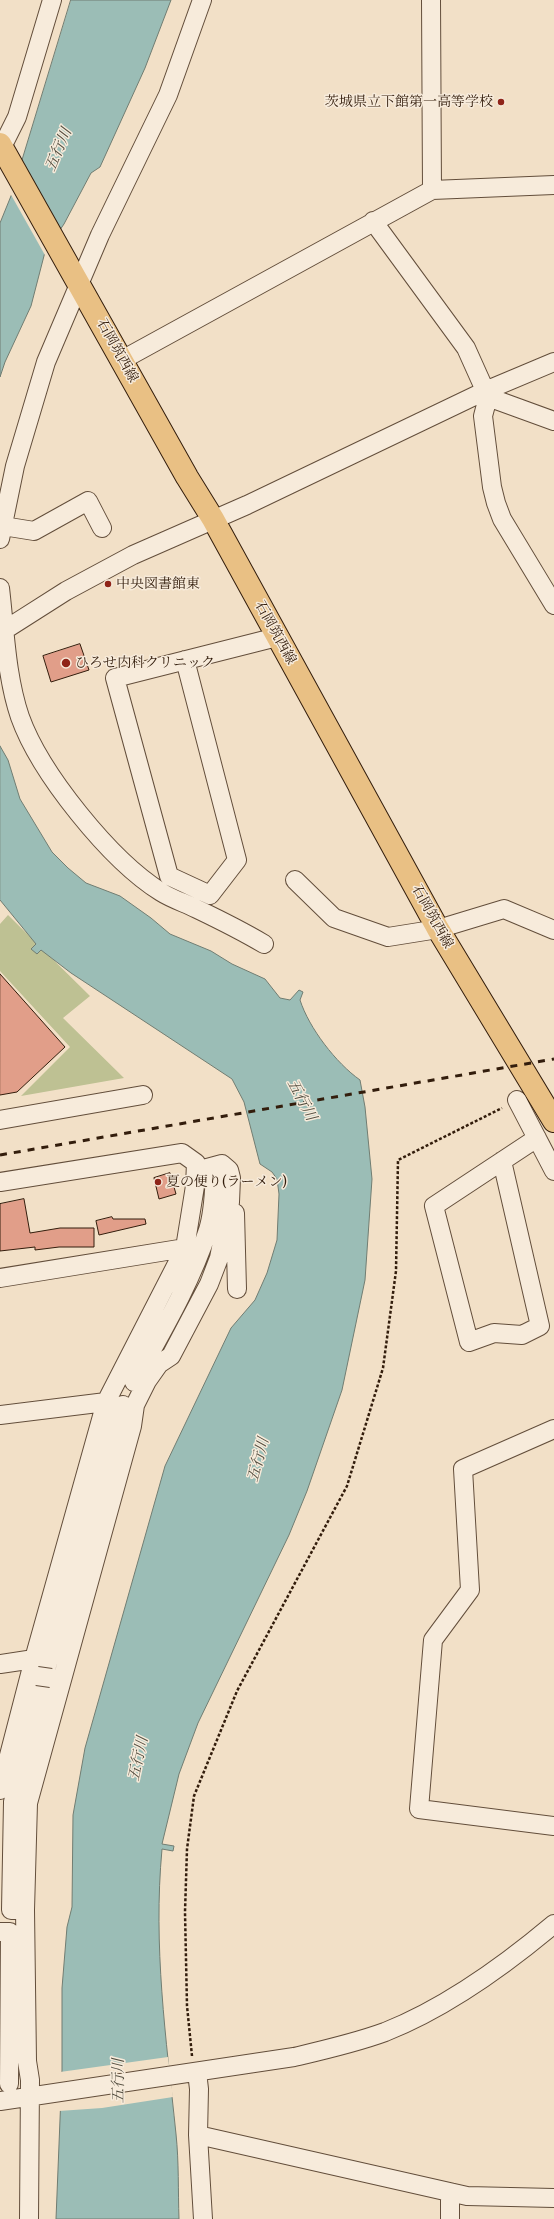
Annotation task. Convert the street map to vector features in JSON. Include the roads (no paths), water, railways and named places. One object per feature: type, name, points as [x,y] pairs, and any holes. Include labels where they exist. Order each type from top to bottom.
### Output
[{"type":"main road","name":"石岡筑西線","points":[[2,149],[213,519],[438,929],[554,1121]]},
{"type":"street","points":[[2,149],[16,117],[52,0]]},
{"type":"street","points":[[102,528],[88,501],[34,531],[1,532],[15,466],[44,370],[76,280],[168,95],[202,0]]},
{"type":"street","points":[[431,0],[432,190]]},
{"type":"street","points":[[122,360],[432,190],[554,185]]},
{"type":"street","points":[[373,221],[466,348],[486,394],[483,416],[492,487],[496,503],[502,519],[554,605]]},
{"type":"street","points":[[2,632],[66,591],[133,555],[554,362]]},
{"type":"street","points":[[486,394],[554,421]]},
{"type":"street","points":[[0,588],[2,632],[20,716],[32,745],[76,811],[122,860],[161,892],[235,927],[264,944]]},
{"type":"street","points":[[185,660],[237,860],[210,895],[169,876],[115,678],[277,636]]},
{"type":"street","points":[[295,880],[334,918],[388,937],[438,929],[504,909],[554,930]]},
{"type":"street","points":[[0,1120],[143,1095]]},
{"type":"street","points":[[517,1100],[554,1171]]},
{"type":"street","points":[[502,1161],[540,1326],[522,1335],[494,1333],[469,1342],[434,1206],[502,1161],[537,1138]]},
{"type":"street","points":[[0,1182],[182,1153],[196,1163],[185,1248],[121,1399],[42,1674],[28,1803],[25,1910],[27,2061],[30,2080],[35,2096],[29,2219]]},
{"type":"street","points":[[196,1171],[222,1164],[229,1170],[235,1212],[237,1289]]},
{"type":"street","points":[[25,1910],[11,1910],[13,1802],[46,1666],[121,1399],[177,1302],[198,1254],[208,1229],[213,1203],[215,1172]]},
{"type":"street","points":[[0,1416],[121,1399],[159,1364],[171,1356],[209,1284],[219,1258],[230,1202],[231,1184]]},
{"type":"street","points":[[0,1278],[185,1248]]},
{"type":"street","points":[[0,1790],[132,1426],[121,1399]]},
{"type":"street","points":[[554,1429],[464,1469],[470,1590],[433,1640],[419,1809],[554,1826]]},
{"type":"street","points":[[0,1664],[42,1674]]},
{"type":"street","points":[[0,2101],[294,2057],[340,2046],[385,2032],[428,2012],[459,1993],[531,1943],[554,1924]]},
{"type":"street","points":[[0,1932],[10,1932],[9,2084]]},
{"type":"street","points":[[192,2073],[199,2089],[198,2135],[203,2219]]},
{"type":"street","points":[[198,2135],[467,2196],[554,2198]]},
{"type":"street","points":[[450,2192],[450,2219]]},
{"type":"water","name":"五行川","points":[[71,0],[171,0],[145,68],[100,167],[91,173],[64,224],[45,252],[31,306],[5,362],[0,377],[0,223],[11,196]]},
{"type":"water","name":"五行川","points":[[0,746],[8,760],[20,799],[52,852],[68,868],[86,883],[120,896],[151,918],[170,934],[211,951],[232,964],[265,979],[280,998],[290,1000],[299,990],[303,992],[300,1000],[304,1011],[324,1044],[351,1073],[360,1080],[365,1107],[372,1179],[365,1280],[342,1390],[307,1491],[289,1535],[198,1723],[179,1774],[162,1844],[174,1846],[173,1851],[162,1849],[159,1921],[162,1992],[177,2145],[179,2219],[56,2219],[62,2070],[62,1988],[67,1927],[72,1907],[73,1815],[85,1748],[165,1466],[231,1328],[255,1300],[267,1273],[277,1240],[279,1194],[277,1179],[272,1172],[260,1164],[244,1102],[232,1079],[71,973],[41,950],[37,954],[31,949],[36,944],[0,900]]},
{"type":"railway","points":[[0,1155],[554,1059]]},
{"type":"place","name":"茨城県立下館第一高等学校","points":[[501,102]]},
{"type":"place","name":"中央図書館東","points":[[108,584]]},
{"type":"place","name":"ひろせ内科クリニック","points":[[66,663]]},
{"type":"place","name":"夏の便り(ラーメン)","points":[[158,1182]]}]
